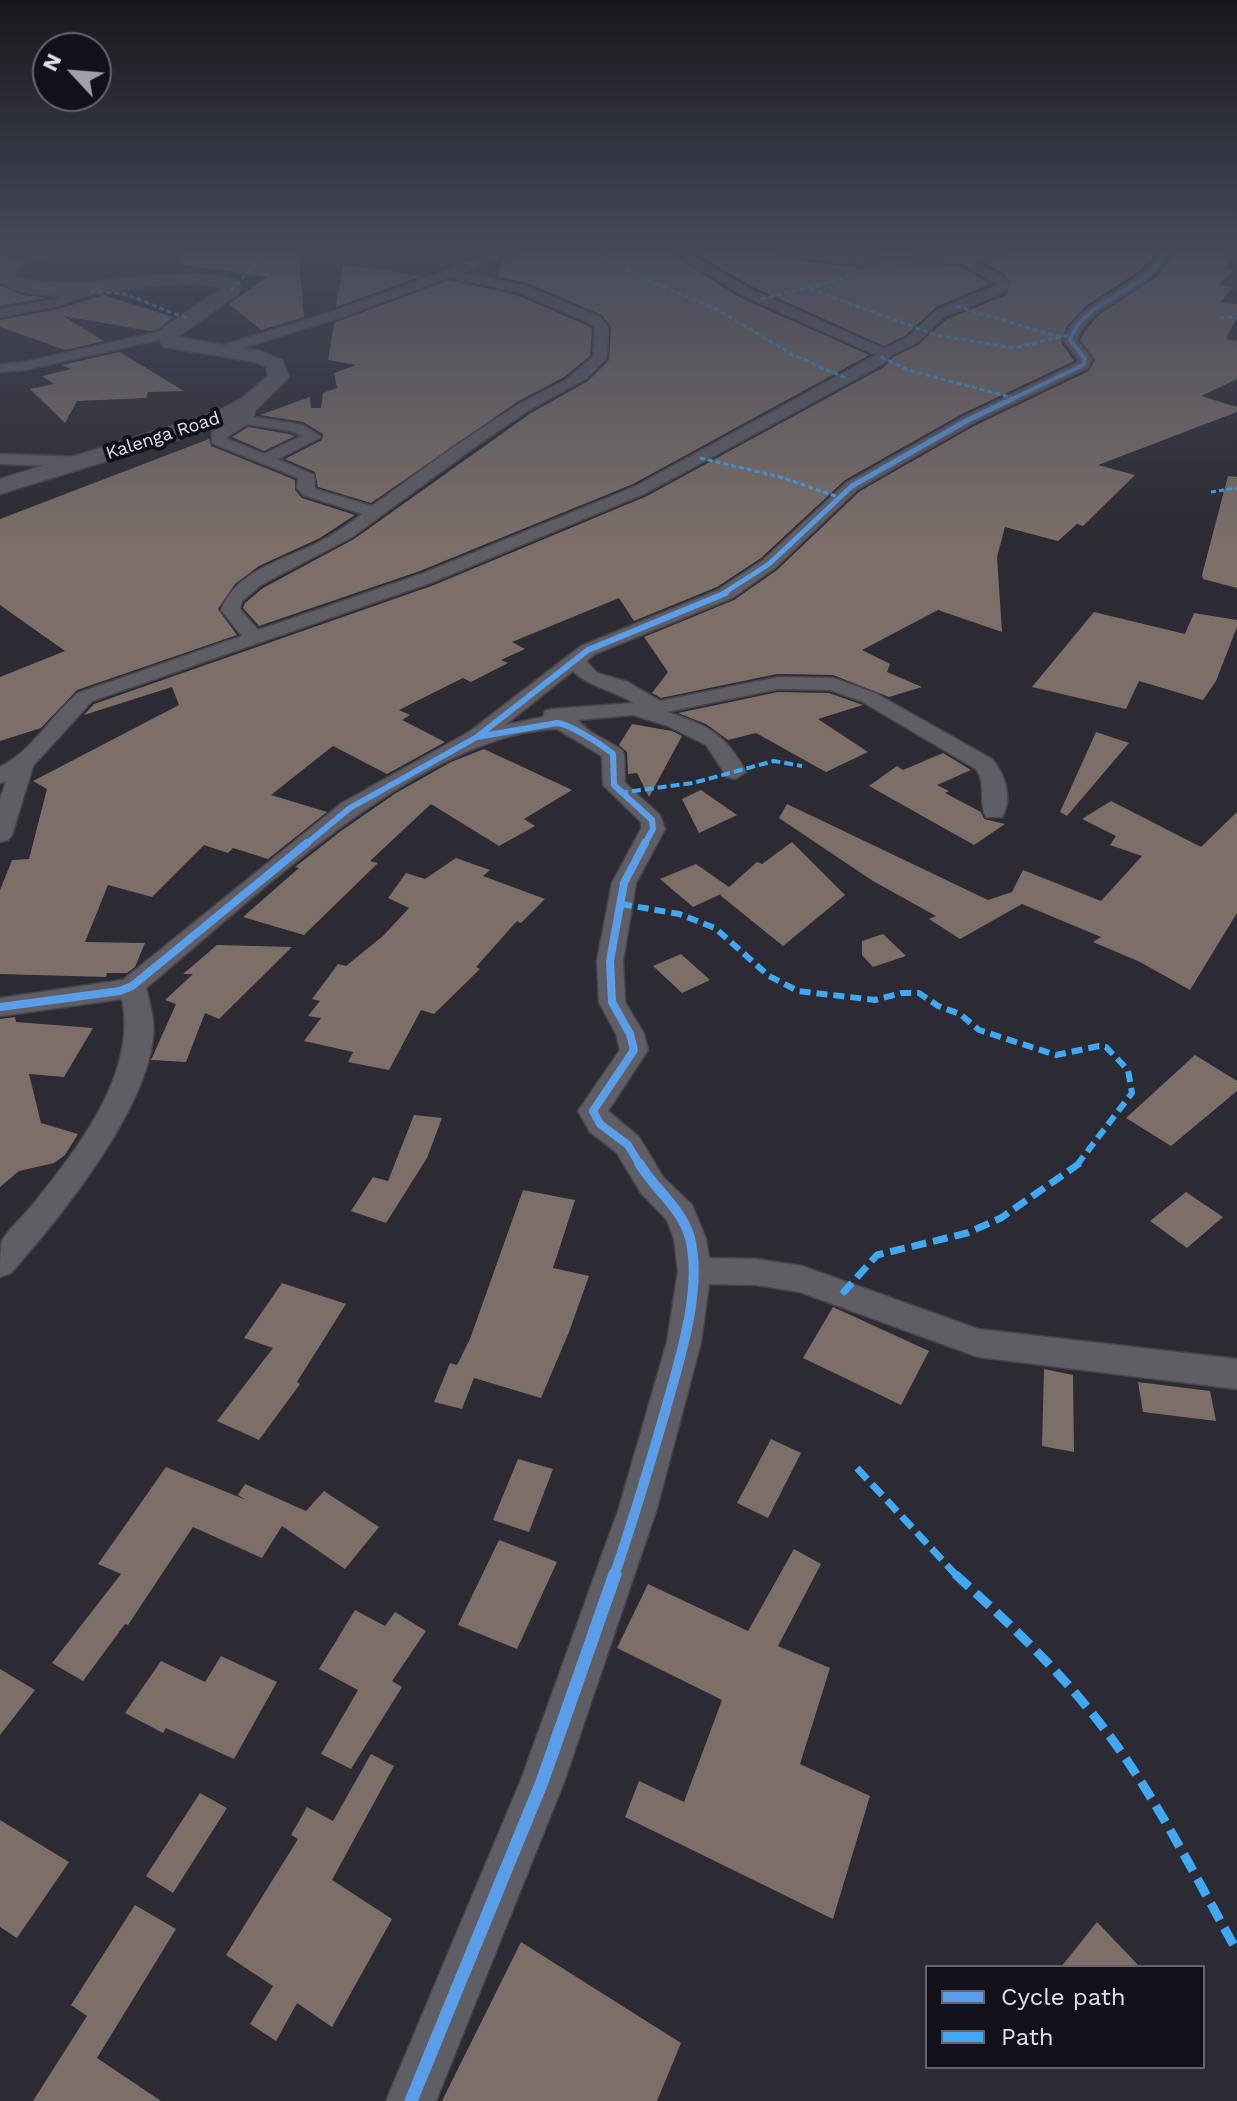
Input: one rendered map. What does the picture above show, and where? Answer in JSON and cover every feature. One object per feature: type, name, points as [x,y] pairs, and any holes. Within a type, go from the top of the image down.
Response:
[{"type":"main road","name":"Kalenga Road","points":[[0,487],[248,412],[279,377],[275,364],[260,357],[185,346]]},
{"type":"street","points":[[8,385],[6,368],[109,346]]},
{"type":"street","points":[[219,351],[235,346]]},
{"type":"street","points":[[255,638],[230,610],[230,603],[238,594],[265,575],[347,535],[432,469],[515,413],[585,373],[600,358],[601,346]]},
{"type":"street","points":[[868,346],[884,353]]},
{"type":"street","points":[[0,835],[22,766],[72,707],[85,697],[427,578],[640,490],[901,346]]},
{"type":"street","points":[[0,1007],[120,991],[132,986],[350,808],[477,737],[573,660],[600,644],[725,594],[769,564],[852,486],[968,420],[1083,365],[1085,359],[1075,346]]},
{"type":"street","points":[[263,460],[313,437],[292,426],[263,425],[248,412],[215,438],[263,460],[307,477],[305,488],[309,492],[376,513]]},
{"type":"street","points":[[0,459],[84,462]]},
{"type":"street","points":[[573,660],[590,677],[621,686],[651,709],[708,736],[719,745],[735,772]]},
{"type":"street","points":[[511,711],[553,716],[651,709],[796,681],[849,689],[984,764],[991,771],[993,780],[994,812]]},
{"type":"street","points":[[411,2101],[542,1782],[638,1508],[684,1342],[694,1271],[690,1239],[681,1214],[652,1185],[628,1145],[600,1124],[593,1111],[599,1097],[629,1061],[634,1050],[630,1034],[612,1002],[610,961],[624,883],[653,829],[652,820],[619,793],[614,785],[613,754],[602,745],[583,737],[569,724],[545,722],[477,737]]},
{"type":"street","points":[[0,776],[22,766]]},
{"type":"street","points":[[0,1264],[103,1128],[123,1088],[139,1040],[139,1020],[132,986]]},
{"type":"street","points":[[694,1271],[756,1272],[802,1279],[978,1343],[1237,1374]]},
{"type":"building","points":[[54,346],[82,346],[65,350]]},
{"type":"building","points":[[330,346],[591,346],[590,356],[564,377],[517,402],[371,503],[318,487],[315,472],[285,459],[322,440],[323,434],[303,422],[260,415],[310,397],[311,408],[321,408],[323,393],[337,388],[334,373],[356,365],[328,360]]},
{"type":"building","points":[[610,346],[849,346],[869,355],[633,484],[420,571],[259,626],[243,608],[263,588],[354,539],[531,413],[588,381],[609,360]]},
{"type":"building","points":[[916,346],[1064,346],[1074,361],[962,414],[845,480],[761,558],[717,587],[634,621],[619,598],[512,642],[525,649],[501,660],[508,663],[471,682],[463,678],[399,710],[410,715],[402,720],[445,742],[387,774],[333,746],[271,795],[327,812],[268,859],[233,848],[228,853],[204,845],[152,897],[108,885],[85,942],[145,943],[135,967],[127,973],[107,973],[106,977],[0,974],[0,890],[12,860],[29,859],[47,789],[33,781],[179,705],[172,687],[84,715],[94,704],[434,585],[647,496],[884,367],[893,357]]},
{"type":"building","points":[[1085,346],[1237,346],[1237,379],[1201,396],[1237,407],[1237,412],[1098,465],[1135,475],[1083,526],[1077,524],[1058,541],[1005,527],[997,557],[1002,632],[938,610],[862,650],[890,664],[887,672],[922,687],[889,697],[833,675],[777,674],[661,698],[652,693],[668,672],[644,637],[734,600],[777,570],[860,491],[974,426],[1089,371],[1095,360]]},
{"type":"building","points":[[120,352],[184,391],[148,392],[146,398],[77,401],[65,423],[30,389],[54,384],[42,376],[71,369],[61,365]]},
{"type":"building","points":[[248,427],[295,436],[264,451],[232,437]]},
{"type":"building","points":[[209,439],[211,446],[295,480],[295,490],[302,498],[355,515],[320,538],[259,566],[235,584],[218,609],[237,635],[77,690],[41,728],[0,741],[0,677],[65,651],[0,605],[0,519]]},
{"type":"building","points":[[1228,476],[1237,477],[1237,588],[1203,579],[1202,575]]},
{"type":"building","points":[[1094,612],[1185,634],[1194,613],[1237,620],[1237,627],[1216,681],[1203,700],[1139,681],[1126,709],[1032,687]]},
{"type":"building","points":[[778,692],[829,693],[863,705],[818,719],[868,752],[826,772],[756,733],[728,740],[706,724],[678,713]]},
{"type":"building","points":[[632,724],[672,731],[682,736],[649,797],[637,773],[628,774],[627,752],[619,745]]},
{"type":"building","points":[[1096,732],[1129,743],[1067,816],[1060,812]]},
{"type":"building","points":[[484,749],[572,790],[524,819],[535,826],[499,846],[431,804],[370,861],[378,863],[304,935],[243,917],[299,868],[295,867],[341,831],[396,793],[451,762]]},
{"type":"building","points":[[943,753],[971,770],[937,785],[949,791],[945,793],[981,812],[984,819],[1005,824],[974,845],[869,786],[897,766],[903,770]]},
{"type":"building","points":[[701,790],[737,815],[699,833],[682,799]]},
{"type":"building","points":[[1111,801],[1201,847],[1237,812],[1237,913],[1190,990],[1140,962],[1093,942],[1101,937],[1022,904],[960,939],[929,919],[936,916],[873,881],[779,818],[787,804],[988,900],[1012,892],[1023,870],[1101,901],[1142,856],[1110,845],[1116,836],[1082,819]]},
{"type":"building","points":[[792,842],[845,895],[783,946],[720,895],[723,893],[693,907],[660,879],[696,864],[729,887],[757,862],[762,864]]},
{"type":"building","points":[[456,858],[490,870],[483,876],[545,899],[521,923],[517,921],[476,967],[480,969],[434,1014],[421,1010],[389,1070],[348,1062],[353,1052],[304,1041],[321,1018],[308,1016],[320,1001],[312,999],[338,964],[346,966],[383,936],[409,908],[388,898],[406,873],[425,879]]},
{"type":"building","points":[[883,934],[906,956],[873,967],[862,955],[862,941]]},
{"type":"building","points":[[217,945],[292,947],[219,1019],[205,1013],[186,1062],[151,1060],[176,1004],[165,1000],[193,974],[183,974]]},
{"type":"building","points":[[681,954],[710,980],[682,993],[653,966]]},
{"type":"building","points":[[15,1017],[16,1022],[93,1028],[64,1077],[29,1074],[41,1123],[78,1134],[65,1155],[54,1163],[19,1171],[0,1187],[0,1019]]},
{"type":"building","points":[[1195,1055],[1237,1081],[1237,1091],[1171,1146],[1126,1118]]},
{"type":"building","points":[[414,1115],[442,1118],[427,1158],[386,1223],[351,1211],[373,1177],[388,1181]]},
{"type":"building","points":[[523,1190],[575,1200],[553,1268],[589,1276],[569,1332],[541,1398],[474,1378],[462,1409],[434,1402],[450,1363],[457,1365],[470,1339]]},
{"type":"building","points":[[1186,1192],[1223,1217],[1187,1248],[1150,1221]]},
{"type":"building","points":[[282,1283],[346,1304],[297,1382],[300,1384],[259,1440],[217,1421],[273,1348],[244,1338]]},
{"type":"building","points":[[833,1307],[929,1351],[901,1405],[803,1358]]},
{"type":"building","points":[[1044,1369],[1073,1375],[1074,1452],[1042,1446]]},
{"type":"building","points":[[1138,1382],[1210,1391],[1216,1421],[1143,1412]]},
{"type":"building","points":[[771,1439],[801,1453],[768,1518],[737,1503]]},
{"type":"building","points":[[518,1459],[553,1469],[529,1532],[493,1520]]},
{"type":"building","points":[[166,1467],[246,1500],[238,1495],[245,1484],[306,1511],[324,1491],[379,1527],[345,1569],[282,1526],[262,1558],[193,1527],[128,1625],[125,1624],[83,1681],[52,1663],[121,1574],[98,1564]]},
{"type":"building","points":[[499,1540],[557,1562],[517,1649],[458,1625]]},
{"type":"building","points":[[794,1549],[821,1564],[778,1646],[830,1668],[800,1764],[870,1796],[833,1919],[625,1817],[639,1781],[684,1802],[722,1700],[617,1648],[648,1584],[748,1631]]},
{"type":"building","points":[[355,1610],[385,1626],[395,1612],[426,1631],[392,1681],[402,1687],[351,1769],[321,1754],[358,1690],[319,1669]]},
{"type":"building","points":[[221,1656],[277,1682],[234,1759],[166,1728],[163,1733],[125,1713],[161,1661],[205,1682]]},
{"type":"building","points":[[0,1669],[35,1690],[0,1735]]},
{"type":"building","points":[[371,1754],[394,1766],[332,1880],[392,1919],[332,2027],[297,2003],[276,2041],[250,2024],[273,1986],[226,1955],[298,1839],[291,1835],[307,1807],[333,1821]]},
{"type":"building","points":[[200,1793],[227,1808],[173,1893],[146,1876]]},
{"type":"building","points":[[0,1820],[69,1862],[17,1938],[0,1927]]},
{"type":"building","points":[[135,1905],[176,1929],[97,2058],[161,2101],[33,2101],[87,2016],[71,2005]]},
{"type":"building","points":[[1097,1922],[1138,1965],[1063,1965]]},
{"type":"building","points":[[521,1942],[681,2043],[657,2101],[442,2101]]},
{"type":"marked path","points":[[778,346],[846,378]]},
{"type":"marked path","points":[[1002,346],[1022,346]]},
{"type":"marked path","points":[[881,357],[908,370],[1010,397]]},
{"type":"marked path","points":[[700,458],[784,478],[838,497]]},
{"type":"marked path","points":[[1211,492],[1237,488]]},
{"type":"marked path","points":[[619,793],[693,783],[774,761],[802,766]]},
{"type":"marked path","points":[[621,904],[679,914],[715,928],[769,976],[798,991],[875,1000],[902,993],[919,993],[938,1006],[960,1014],[979,1030],[1056,1055],[1106,1047],[1115,1052],[1128,1070],[1132,1093],[1079,1164],[1001,1218],[967,1233],[877,1255],[842,1294]]},
{"type":"marked path","points":[[857,1468],[934,1554],[1037,1650],[1093,1714],[1157,1809],[1237,1951]]},
{"type":"cycle path","points":[[0,1007],[120,991],[132,986],[350,808],[477,737],[588,650],[725,594],[769,564],[852,486],[968,420],[1083,365],[1085,359],[1075,346]]},
{"type":"cycle path","points":[[411,2101],[542,1782],[638,1508],[684,1342],[694,1271],[690,1239],[681,1214],[652,1185],[628,1145],[600,1124],[593,1111],[634,1050],[630,1034],[612,1002],[610,961],[624,883],[653,829],[652,820],[614,785],[613,754],[602,745],[583,737],[569,724],[545,723],[477,737]]}]
